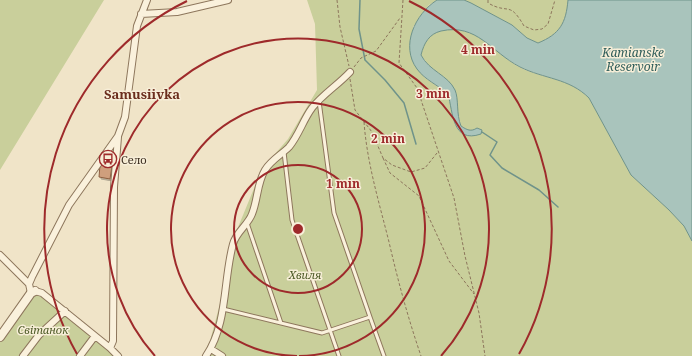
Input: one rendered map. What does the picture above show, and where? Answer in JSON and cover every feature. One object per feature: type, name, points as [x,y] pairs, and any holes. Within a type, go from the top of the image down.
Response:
[{"type":"street","points":[[0,338],[32,289],[69,205],[118,136],[125,118],[137,26],[140,14],[147,0]]},
{"type":"street","points":[[140,14],[177,12],[228,0]]},
{"type":"street","points":[[206,356],[211,349],[223,309],[234,242],[238,233],[253,213],[258,188],[265,171],[272,161],[294,140],[305,117],[319,100],[339,84],[350,72]]},
{"type":"street","points":[[110,348],[113,341],[114,187],[118,136]]},
{"type":"street","points":[[0,255],[32,289],[42,293],[118,356]]},
{"type":"street","points":[[23,356],[39,335],[65,311]]},
{"type":"street","points":[[80,356],[95,336]]},
{"type":"street","points":[[211,349],[222,356]]},
{"type":"lane","points":[[319,100],[334,213],[384,356]]},
{"type":"lane","points":[[284,151],[292,220],[339,356]]},
{"type":"lane","points":[[247,223],[281,323]]},
{"type":"lane","points":[[223,309],[322,333],[370,317]]},
{"type":"path","points":[[337,0],[340,26],[348,55],[355,110],[372,132],[390,173],[420,196],[449,261],[475,296]]},
{"type":"path","points":[[403,0],[399,63],[416,88],[437,153],[454,198],[465,256],[479,313],[485,356]]},
{"type":"path","points":[[488,0],[488,3],[494,6],[511,7],[517,12],[524,26],[534,30],[542,29],[548,24],[555,0]]},
{"type":"path","points":[[350,72],[361,58],[376,51],[401,18]]},
{"type":"path","points":[[364,122],[366,151],[395,272],[421,356]]},
{"type":"path","points":[[383,158],[392,165],[411,172],[425,168],[437,153]]},
{"type":"green space","points":[[0,0],[104,0],[0,170]]},
{"type":"green space","name":"Хвиля","points":[[307,0],[437,0],[429,5],[413,27],[424,77],[448,94],[456,125],[460,130],[470,136],[472,131],[466,130],[461,126],[456,107],[457,101],[444,77],[431,69],[421,55],[428,38],[439,31],[456,29],[467,31],[486,42],[523,69],[566,83],[582,92],[589,98],[631,175],[684,226],[692,241],[692,356],[202,356],[210,341],[221,300],[227,254],[262,169],[288,139],[317,90],[315,24]]},
{"type":"green space","points":[[464,0],[568,0],[566,15],[557,32],[546,40],[538,43],[527,38],[512,25]]},
{"type":"green space","name":"Світанок","points":[[36,293],[65,311],[122,356],[0,356],[0,331],[6,334]]},
{"type":"water","name":"Kamianske Reservoir","points":[[437,0],[464,0],[512,25],[527,38],[538,43],[546,40],[557,32],[566,15],[568,0],[692,0],[692,241],[684,226],[631,175],[589,98],[581,91],[573,86],[520,67],[474,35],[464,31],[441,31],[430,37],[421,55],[429,65],[448,80],[455,90],[461,126],[469,130],[477,128],[482,130],[481,134],[471,136],[464,134],[459,130],[453,117],[448,94],[420,73],[412,60],[410,50],[412,31],[422,13]]},
{"type":"building","points":[[100,165],[112,166],[110,179],[99,177]]},
{"type":"waterway","points":[[360,0],[359,29],[365,60],[385,80],[404,103],[416,144]]},
{"type":"waterway","points":[[482,132],[497,142],[490,155],[502,168],[539,190],[558,207]]},
{"type":"place","name":"Село","points":[[108,159]]},
{"type":"district","name":"Samusiivka","points":[[142,94]]}]
